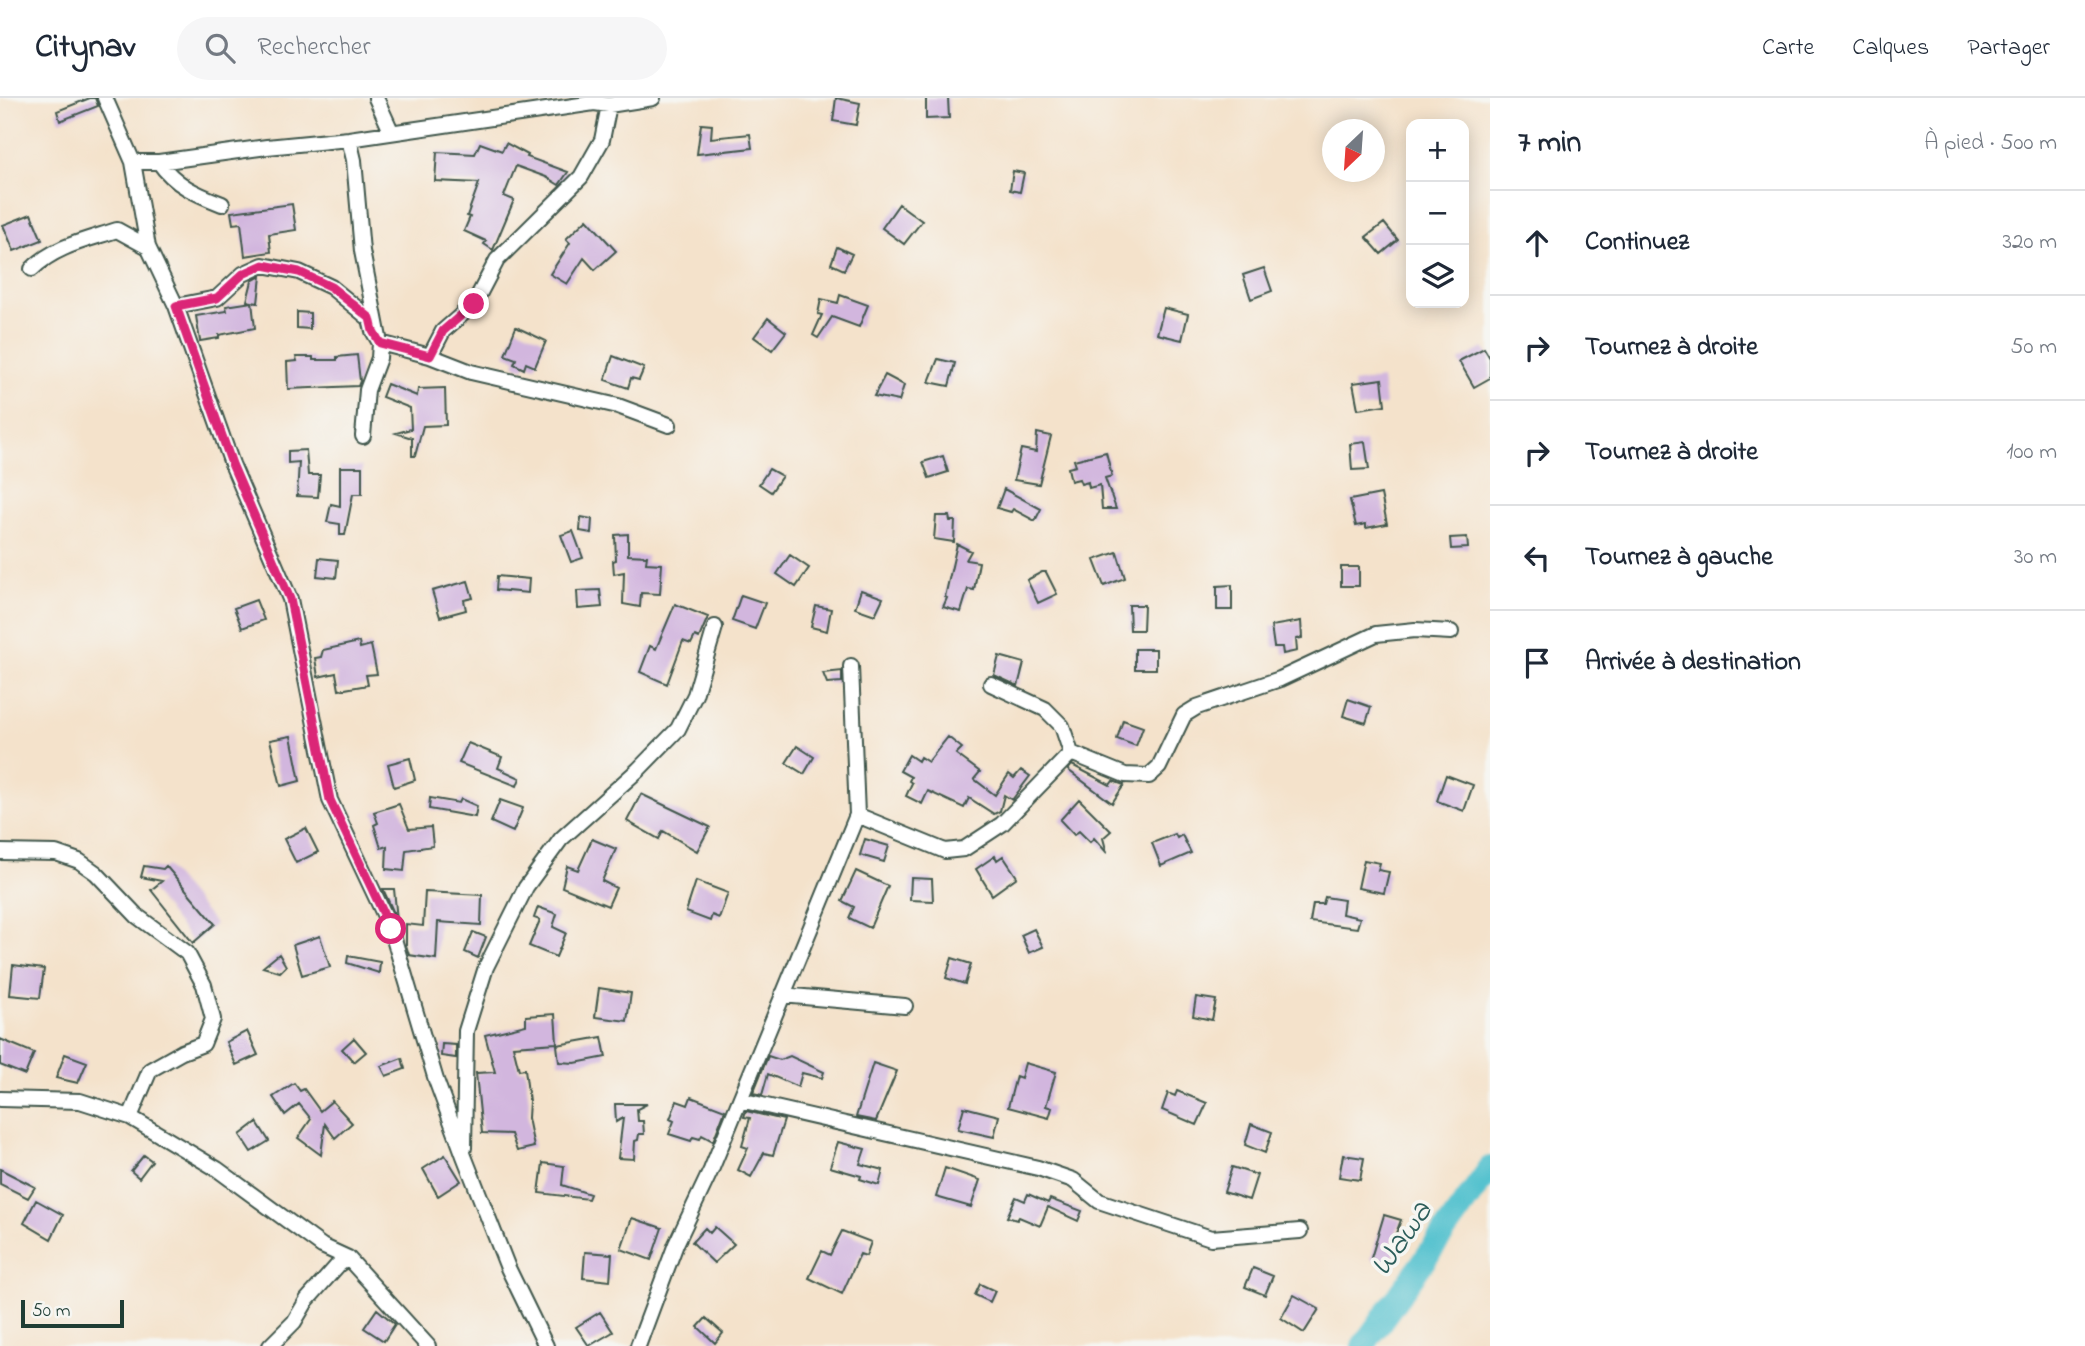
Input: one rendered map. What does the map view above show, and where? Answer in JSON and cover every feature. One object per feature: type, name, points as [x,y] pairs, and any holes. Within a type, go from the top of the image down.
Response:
[{"type":"street","points":[[105,98],[133,162],[148,247],[176,306],[232,464],[290,599],[330,800],[391,929],[436,1080],[464,1156],[508,1268],[546,1346]]},
{"type":"street","points":[[376,98],[391,131]]},
{"type":"street","points":[[133,162],[159,162],[349,139],[594,103],[609,105],[653,98]]},
{"type":"street","points":[[430,356],[443,331],[474,304],[497,260],[581,177],[602,140],[609,105]]},
{"type":"street","points":[[349,139],[354,160],[362,251],[380,343],[379,358],[367,390],[363,436]]},
{"type":"street","points":[[159,162],[168,176],[192,193],[222,204]]},
{"type":"street","points":[[32,269],[56,250],[117,230],[148,247]]},
{"type":"street","points":[[176,306],[217,298],[243,274],[263,265],[299,272],[331,287],[370,318],[380,343],[430,356],[471,372],[618,406],[669,425]]},
{"type":"street","points":[[464,1156],[466,1031],[486,967],[526,887],[561,839],[638,770],[678,729],[695,695],[715,627]]},
{"type":"street","points":[[991,684],[1045,709],[1062,726],[1071,753],[1125,775],[1149,776],[1159,767],[1184,715],[1197,707],[1280,679],[1376,634],[1415,629],[1451,632]]},
{"type":"street","points":[[638,1346],[676,1244],[740,1100],[857,815],[851,666]]},
{"type":"street","points":[[857,815],[945,851],[964,849],[1002,824],[1071,753]]},
{"type":"street","points":[[0,852],[56,853],[79,861],[96,873],[137,916],[187,953],[204,985],[213,1019],[203,1044],[150,1070],[130,1117]]},
{"type":"street","points":[[782,995],[905,1006]]},
{"type":"street","points":[[0,1099],[80,1101],[130,1117],[217,1169],[322,1246],[348,1258],[428,1346]]},
{"type":"street","points":[[740,1100],[1038,1168],[1073,1180],[1099,1201],[1211,1238],[1300,1231]]},
{"type":"street","points":[[270,1346],[293,1322],[307,1300],[338,1265],[348,1258]]},
{"type":"building","points":[[95,98],[98,106],[60,121],[57,111]]},
{"type":"building","points":[[836,98],[860,103],[856,125],[833,121]]},
{"type":"building","points":[[926,98],[948,98],[949,118],[926,119]]},
{"type":"building","points":[[701,124],[712,125],[711,138],[750,134],[752,148],[697,154]]},
{"type":"building","points":[[480,143],[502,151],[506,143],[528,155],[527,157],[568,172],[559,185],[516,166],[504,196],[514,200],[493,250],[484,244],[486,241],[464,231],[479,183],[435,181],[437,152],[475,154]]},
{"type":"building","points":[[1013,171],[1024,173],[1020,192],[1010,190]]},
{"type":"building","points":[[292,204],[296,230],[269,234],[271,252],[245,256],[241,223],[233,224],[231,212]]},
{"type":"building","points":[[899,204],[922,221],[904,244],[882,228]]},
{"type":"building","points":[[31,214],[42,240],[14,251],[3,225]]},
{"type":"building","points":[[587,219],[616,251],[595,270],[584,258],[567,284],[550,274],[570,243],[566,239]]},
{"type":"building","points":[[1384,223],[1398,240],[1381,254],[1366,237]]},
{"type":"building","points":[[837,247],[852,254],[844,270],[831,264]]},
{"type":"building","points":[[1264,268],[1272,291],[1251,299],[1243,275]]},
{"type":"building","points":[[261,276],[258,303],[247,301],[252,281]]},
{"type":"building","points":[[840,295],[868,305],[859,327],[832,317],[818,338],[813,335],[822,315],[818,314],[821,299],[838,303]]},
{"type":"building","points":[[252,302],[255,328],[200,341],[196,316],[227,311],[226,306]]},
{"type":"building","points":[[1164,308],[1188,314],[1182,340],[1157,334]]},
{"type":"building","points":[[297,312],[310,313],[310,329],[297,328]]},
{"type":"building","points":[[768,318],[786,332],[772,350],[754,337]]},
{"type":"building","points":[[516,327],[546,341],[535,367],[526,363],[524,369],[514,364],[516,359],[505,355]]},
{"type":"building","points":[[1484,348],[1490,358],[1490,378],[1474,387],[1459,361]]},
{"type":"building","points":[[357,355],[360,381],[358,386],[288,389],[287,362],[297,361],[296,357],[337,360],[337,357]]},
{"type":"building","points":[[613,356],[644,368],[639,380],[631,378],[628,388],[605,380]]},
{"type":"building","points":[[938,359],[955,363],[949,386],[929,382]]},
{"type":"building","points":[[885,375],[904,385],[899,401],[874,396]]},
{"type":"building","points":[[1382,379],[1385,405],[1358,409],[1353,383]]},
{"type":"building","points":[[387,384],[417,396],[418,389],[445,388],[446,425],[423,426],[415,456],[412,456],[412,438],[396,433],[411,429],[410,408],[382,397]]},
{"type":"building","points":[[1037,433],[1051,436],[1039,484],[1014,480],[1021,449],[1036,452]]},
{"type":"building","points":[[1365,442],[1369,469],[1352,470],[1350,444]]},
{"type":"building","points":[[306,450],[308,475],[320,475],[318,497],[297,496],[299,462],[288,463],[288,451]]},
{"type":"building","points":[[1106,452],[1112,476],[1105,478],[1116,509],[1102,509],[1100,485],[1089,488],[1088,482],[1081,484],[1079,479],[1071,481],[1068,468],[1076,466],[1074,460]]},
{"type":"building","points":[[943,456],[948,472],[929,478],[923,462]]},
{"type":"building","points":[[340,467],[362,467],[362,494],[353,494],[345,535],[340,535],[340,524],[327,522],[331,504],[340,506]]},
{"type":"building","points":[[769,469],[782,476],[771,492],[759,484]]},
{"type":"building","points":[[1004,489],[1041,509],[1035,521],[1013,509],[1011,512],[997,508]]},
{"type":"building","points":[[1381,494],[1387,524],[1366,528],[1366,524],[1356,526],[1350,500]]},
{"type":"building","points":[[936,516],[949,516],[950,521],[955,521],[954,542],[934,539]]},
{"type":"building","points":[[581,517],[592,519],[591,533],[580,531]]},
{"type":"building","points":[[573,531],[583,558],[571,562],[561,535]]},
{"type":"building","points":[[628,534],[628,555],[647,556],[646,563],[662,564],[660,594],[641,593],[640,607],[623,604],[624,572],[614,574],[615,535]]},
{"type":"building","points":[[1467,537],[1468,548],[1451,549],[1450,538]]},
{"type":"building","points":[[957,544],[971,551],[966,560],[979,562],[974,590],[968,589],[961,612],[943,607]]},
{"type":"building","points":[[1117,552],[1125,578],[1104,586],[1094,560]]},
{"type":"building","points":[[790,555],[809,568],[796,587],[777,574]]},
{"type":"building","points":[[319,558],[338,560],[336,578],[317,576]]},
{"type":"building","points":[[1341,567],[1359,567],[1359,586],[1341,586]]},
{"type":"building","points":[[1046,572],[1057,594],[1038,603],[1027,580]]},
{"type":"building","points":[[497,576],[529,579],[528,593],[496,590]]},
{"type":"building","points":[[468,581],[473,598],[464,600],[466,610],[440,617],[432,591]]},
{"type":"building","points":[[1232,585],[1232,610],[1217,610],[1217,586]]},
{"type":"building","points":[[600,590],[602,607],[578,609],[577,591]]},
{"type":"building","points":[[861,590],[883,598],[875,615],[855,608]]},
{"type":"building","points":[[741,595],[765,603],[755,629],[732,621]]},
{"type":"building","points":[[256,600],[264,620],[242,628],[234,608]]},
{"type":"building","points":[[675,604],[708,617],[699,638],[695,636],[691,644],[683,641],[667,684],[640,672],[650,646],[656,649]]},
{"type":"building","points":[[1129,605],[1144,605],[1143,630],[1130,630]]},
{"type":"building","points":[[816,606],[831,609],[827,631],[811,627]]},
{"type":"building","points":[[1301,621],[1302,638],[1296,639],[1297,651],[1283,654],[1282,647],[1274,647],[1271,626]]},
{"type":"building","points":[[359,642],[360,648],[371,645],[377,674],[366,675],[368,685],[339,690],[336,673],[318,677],[315,658],[321,657],[323,650]]},
{"type":"building","points":[[1135,649],[1156,649],[1156,669],[1135,669]]},
{"type":"building","points":[[999,656],[1024,663],[1018,686],[994,675]]},
{"type":"building","points":[[842,671],[842,682],[827,683],[823,673]]},
{"type":"building","points":[[1348,699],[1371,707],[1366,723],[1343,716]]},
{"type":"building","points":[[1123,720],[1143,727],[1136,746],[1117,739]]},
{"type":"building","points":[[291,736],[300,781],[281,786],[270,740]]},
{"type":"building","points":[[948,737],[962,748],[956,754],[980,772],[974,779],[995,795],[1009,774],[1014,778],[1021,770],[1030,776],[1012,800],[1004,795],[1000,811],[994,814],[969,798],[964,808],[928,791],[922,804],[906,796],[912,783],[909,781],[911,777],[900,771],[909,755],[918,761],[920,757],[928,762]]},
{"type":"building","points":[[468,743],[502,757],[498,768],[520,778],[517,786],[459,763]]},
{"type":"building","points":[[797,746],[814,757],[804,774],[786,763]]},
{"type":"building","points":[[410,758],[415,780],[394,787],[388,764]]},
{"type":"building","points":[[1072,765],[1110,785],[1113,781],[1124,785],[1112,803],[1068,770]]},
{"type":"building","points":[[1446,775],[1473,785],[1464,811],[1437,801]]},
{"type":"building","points":[[641,794],[710,827],[697,851],[663,831],[659,839],[627,821]]},
{"type":"building","points":[[430,798],[459,803],[461,799],[477,806],[475,817],[429,809]]},
{"type":"building","points":[[1079,799],[1111,831],[1103,838],[1107,853],[1094,838],[1090,842],[1079,831],[1074,835],[1060,820]]},
{"type":"building","points":[[500,800],[523,808],[513,832],[491,822]]},
{"type":"building","points":[[399,804],[409,829],[431,827],[433,846],[406,850],[404,871],[386,869],[387,846],[381,848],[374,825],[378,823],[374,812]]},
{"type":"building","points":[[306,828],[318,852],[296,863],[284,839]]},
{"type":"building","points":[[1175,834],[1177,838],[1182,835],[1191,853],[1161,866],[1152,843]]},
{"type":"building","points":[[592,839],[616,849],[602,881],[616,888],[608,906],[562,887],[567,866],[578,870]]},
{"type":"building","points":[[865,839],[889,846],[884,862],[860,855]]},
{"type":"building","points":[[995,856],[997,860],[1003,856],[1017,877],[992,895],[976,869]]},
{"type":"building","points":[[1364,860],[1380,863],[1378,870],[1389,872],[1384,893],[1358,888]]},
{"type":"building","points":[[144,866],[163,869],[166,866],[215,924],[193,943],[151,890],[162,881],[141,877]]},
{"type":"building","points":[[856,871],[888,886],[870,928],[849,918],[854,907],[842,901]]},
{"type":"building","points":[[911,878],[932,879],[933,901],[910,900]]},
{"type":"building","points":[[696,881],[728,893],[719,918],[712,915],[710,921],[686,912]]},
{"type":"building","points":[[383,889],[394,889],[397,920]]},
{"type":"building","points":[[425,892],[482,895],[481,925],[438,922],[436,959],[409,955],[406,945],[406,924],[423,926]]},
{"type":"building","points":[[1325,897],[1344,900],[1342,914],[1360,918],[1357,928],[1310,922],[1313,904],[1323,904]]},
{"type":"building","points":[[538,907],[557,914],[553,927],[566,933],[556,957],[529,946],[540,920],[534,918]]},
{"type":"building","points":[[1034,929],[1043,947],[1029,953],[1021,935]]},
{"type":"building","points":[[473,932],[486,937],[478,958],[465,952]]},
{"type":"building","points":[[320,936],[330,967],[302,975],[293,945]]},
{"type":"building","points":[[279,954],[286,966],[280,972],[263,967]]},
{"type":"building","points":[[348,956],[380,962],[379,973],[347,963]]},
{"type":"building","points":[[952,958],[971,964],[965,984],[946,978]]},
{"type":"building","points":[[13,965],[44,969],[40,998],[10,995]]},
{"type":"building","points":[[599,988],[631,993],[627,1021],[595,1017]]},
{"type":"building","points":[[1196,997],[1216,1000],[1212,1020],[1193,1016]]},
{"type":"building","points":[[555,1014],[557,1043],[513,1046],[519,1070],[525,1069],[528,1118],[534,1147],[517,1151],[511,1134],[482,1133],[476,1073],[495,1072],[485,1035],[526,1025],[526,1016]]},
{"type":"building","points":[[247,1031],[258,1055],[236,1065],[226,1042]]},
{"type":"building","points":[[602,1037],[606,1057],[575,1063],[559,1062],[557,1045]]},
{"type":"building","points":[[354,1038],[366,1052],[354,1062],[342,1049]]},
{"type":"building","points":[[0,1039],[34,1053],[25,1075],[0,1065]]},
{"type":"building","points":[[442,1044],[456,1045],[456,1058],[441,1056]]},
{"type":"building","points":[[65,1054],[87,1062],[78,1083],[56,1078]]},
{"type":"building","points":[[768,1056],[780,1060],[790,1056],[824,1072],[822,1078],[802,1073],[798,1087],[768,1074],[762,1095],[753,1093]]},
{"type":"building","points":[[402,1058],[405,1069],[386,1076],[381,1066]]},
{"type":"building","points":[[873,1063],[897,1071],[876,1121],[856,1117]]},
{"type":"building","points":[[1025,1063],[1056,1072],[1046,1106],[1052,1108],[1049,1118],[1008,1107],[1016,1076],[1021,1078]]},
{"type":"building","points":[[294,1083],[300,1091],[304,1089],[320,1111],[332,1101],[352,1123],[335,1138],[325,1124],[321,1155],[298,1138],[311,1119],[299,1104],[285,1115],[273,1097]]},
{"type":"building","points":[[1177,1091],[1207,1103],[1197,1125],[1162,1110],[1168,1093],[1175,1096]]},
{"type":"building","points":[[691,1097],[725,1110],[713,1141],[702,1135],[700,1139],[693,1137],[691,1141],[669,1134],[674,1121],[670,1119],[677,1101],[688,1105]]},
{"type":"building","points":[[615,1104],[647,1104],[637,1109],[638,1121],[643,1121],[644,1134],[639,1134],[638,1140],[635,1141],[634,1159],[618,1158],[623,1118],[616,1122]]},
{"type":"building","points":[[964,1107],[999,1116],[994,1137],[958,1129]]},
{"type":"building","points":[[746,1111],[784,1120],[773,1155],[764,1153],[751,1177],[738,1170],[748,1148],[742,1146],[750,1118],[744,1117]]},
{"type":"building","points":[[257,1122],[269,1141],[251,1152],[240,1135]]},
{"type":"building","points":[[1251,1124],[1272,1132],[1265,1153],[1245,1145]]},
{"type":"building","points":[[838,1142],[865,1149],[860,1164],[883,1170],[879,1185],[860,1179],[861,1176],[830,1167]]},
{"type":"building","points":[[144,1155],[152,1161],[139,1178],[131,1171]]},
{"type":"building","points":[[445,1155],[461,1181],[438,1196],[423,1169]]},
{"type":"building","points":[[1343,1155],[1364,1158],[1360,1180],[1339,1177]]},
{"type":"building","points":[[543,1163],[564,1166],[562,1185],[590,1194],[588,1199],[539,1193]]},
{"type":"building","points":[[1232,1167],[1257,1175],[1249,1200],[1224,1192]]},
{"type":"building","points":[[945,1168],[980,1180],[971,1207],[936,1197]]},
{"type":"building","points":[[0,1169],[35,1187],[28,1198],[0,1184]]},
{"type":"building","points":[[1028,1194],[1048,1203],[1050,1199],[1082,1211],[1078,1221],[1048,1207],[1040,1226],[1019,1217],[1017,1220],[1007,1217],[1016,1197],[1025,1201]]},
{"type":"building","points":[[36,1200],[63,1215],[51,1239],[24,1223]]},
{"type":"building","points":[[1384,1215],[1401,1220],[1390,1249],[1396,1252],[1385,1269],[1371,1258]]},
{"type":"building","points":[[632,1218],[662,1228],[651,1260],[621,1249]]},
{"type":"building","points":[[715,1227],[734,1244],[714,1263],[692,1242],[705,1228],[710,1233]]},
{"type":"building","points":[[842,1231],[871,1242],[866,1256],[860,1254],[842,1294],[809,1278],[822,1251],[830,1255]]},
{"type":"building","points":[[585,1252],[612,1254],[610,1281],[583,1278]]},
{"type":"building","points":[[1253,1268],[1273,1276],[1265,1295],[1245,1287]]},
{"type":"building","points":[[980,1284],[995,1291],[990,1302],[975,1295]]},
{"type":"building","points":[[1294,1295],[1319,1309],[1304,1333],[1281,1318]]},
{"type":"building","points":[[377,1309],[395,1324],[384,1341],[364,1328]]},
{"type":"building","points":[[600,1312],[613,1332],[589,1346],[576,1327]]},
{"type":"building","points":[[706,1318],[723,1333],[715,1343],[698,1327]]},
{"type":"waterway","name":"Wawa","points":[[1363,1346],[1490,1168]]},
{"type":"route","points":[[391,929],[330,800],[290,599],[232,464],[176,306],[217,298],[243,274],[263,265],[299,272],[331,287],[370,318],[380,343],[430,356],[443,331],[474,304]]}]
